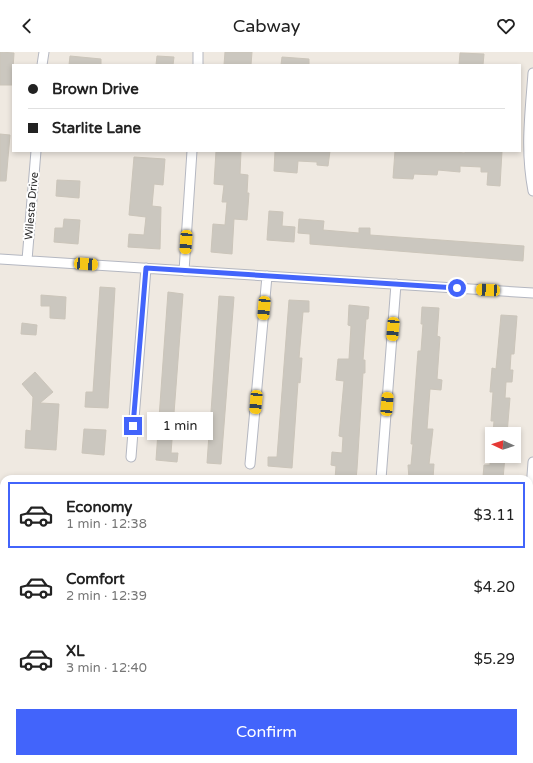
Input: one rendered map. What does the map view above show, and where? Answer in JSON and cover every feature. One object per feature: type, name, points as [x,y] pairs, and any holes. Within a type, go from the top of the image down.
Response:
[{"type":"street","points":[[42,64],[44,52]]},
{"type":"street","points":[[198,52],[198,64]]},
{"type":"street","points":[[533,73],[527,126],[528,158],[533,191]]},
{"type":"street","name":"Wilesta Drive","points":[[27,260],[36,152]]},
{"type":"street","points":[[184,271],[192,152]]},
{"type":"street","points":[[0,259],[533,292]]},
{"type":"street","points":[[131,457],[146,268]]},
{"type":"street","points":[[250,464],[267,276]]},
{"type":"street","points":[[381,475],[396,284]]},
{"type":"street","points":[[532,475],[533,462]]},
{"type":"building","points":[[0,52],[14,53],[13,64],[12,64],[12,85],[0,85]]},
{"type":"building","points":[[225,52],[252,52],[251,64],[224,64]]},
{"type":"building","points":[[460,53],[484,54],[483,64],[459,64]]},
{"type":"building","points":[[70,56],[101,59],[101,64],[69,64]]},
{"type":"building","points":[[157,56],[174,57],[173,64],[156,64]]},
{"type":"building","points":[[282,57],[309,59],[309,64],[281,64]]},
{"type":"building","points":[[0,134],[10,135],[6,181],[0,181]]},
{"type":"building","points":[[216,152],[241,152],[240,174],[248,175],[247,193],[249,193],[247,220],[234,219],[232,254],[211,252],[213,224],[225,225],[227,202],[222,202],[224,185],[214,184]]},
{"type":"building","points":[[275,152],[330,152],[328,166],[317,165],[317,162],[298,161],[297,173],[274,171]]},
{"type":"building","points":[[395,152],[502,152],[500,186],[487,185],[488,172],[481,172],[481,167],[460,166],[460,172],[438,170],[437,175],[414,174],[413,179],[393,178]]},
{"type":"building","points":[[134,157],[165,159],[163,185],[154,184],[152,206],[161,207],[160,249],[128,247],[129,234],[144,235],[146,217],[129,215]]},
{"type":"building","points":[[57,180],[80,181],[79,198],[56,196]]},
{"type":"building","points":[[269,211],[283,212],[282,226],[295,227],[294,242],[267,240]]},
{"type":"building","points":[[64,219],[80,220],[78,244],[54,242],[55,228],[63,228]]},
{"type":"building","points":[[299,219],[324,221],[323,230],[359,233],[359,228],[370,228],[370,235],[524,246],[523,261],[310,244],[310,234],[298,233]]},
{"type":"building","points":[[100,287],[115,288],[108,408],[85,407],[86,392],[93,392]]},
{"type":"building","points":[[168,292],[183,294],[171,453],[178,453],[177,462],[156,460]]},
{"type":"building","points":[[41,295],[66,297],[65,319],[50,318],[50,306],[41,306]]},
{"type":"building","points":[[219,296],[234,297],[221,464],[207,463],[209,434],[203,434],[204,421],[209,422],[211,412]]},
{"type":"building","points":[[289,300],[309,301],[309,312],[303,312],[299,358],[302,358],[300,383],[298,382],[292,468],[268,466],[268,457],[277,457]]},
{"type":"building","points":[[349,305],[369,307],[368,319],[366,319],[363,360],[365,360],[365,373],[363,373],[356,475],[335,475],[336,466],[331,465],[332,452],[342,453],[343,437],[339,436],[344,381],[336,380],[338,359],[349,359],[351,326],[348,325]]},
{"type":"building","points":[[422,307],[439,308],[437,336],[440,337],[437,379],[442,380],[441,390],[430,389],[427,429],[433,429],[429,464],[434,464],[433,475],[409,475],[408,465],[411,465],[413,444],[411,444],[418,351],[421,351],[423,324],[421,324]]},
{"type":"building","points":[[501,315],[517,316],[514,354],[511,354],[510,370],[513,370],[512,382],[506,382],[505,398],[510,398],[508,427],[494,427],[494,421],[491,421],[493,392],[490,392],[492,368],[496,369]]},
{"type":"building","points":[[22,323],[37,325],[36,335],[21,334]]},
{"type":"building","points":[[35,372],[53,392],[40,403],[59,404],[56,450],[25,448],[26,430],[31,431],[33,397],[22,384]]},
{"type":"building","points":[[84,429],[106,430],[104,455],[82,453]]},
{"type":"building","points":[[490,463],[504,463],[503,475],[483,475],[484,465],[490,465]]},
{"type":"route","points":[[133,426],[146,268],[457,288]]}]
